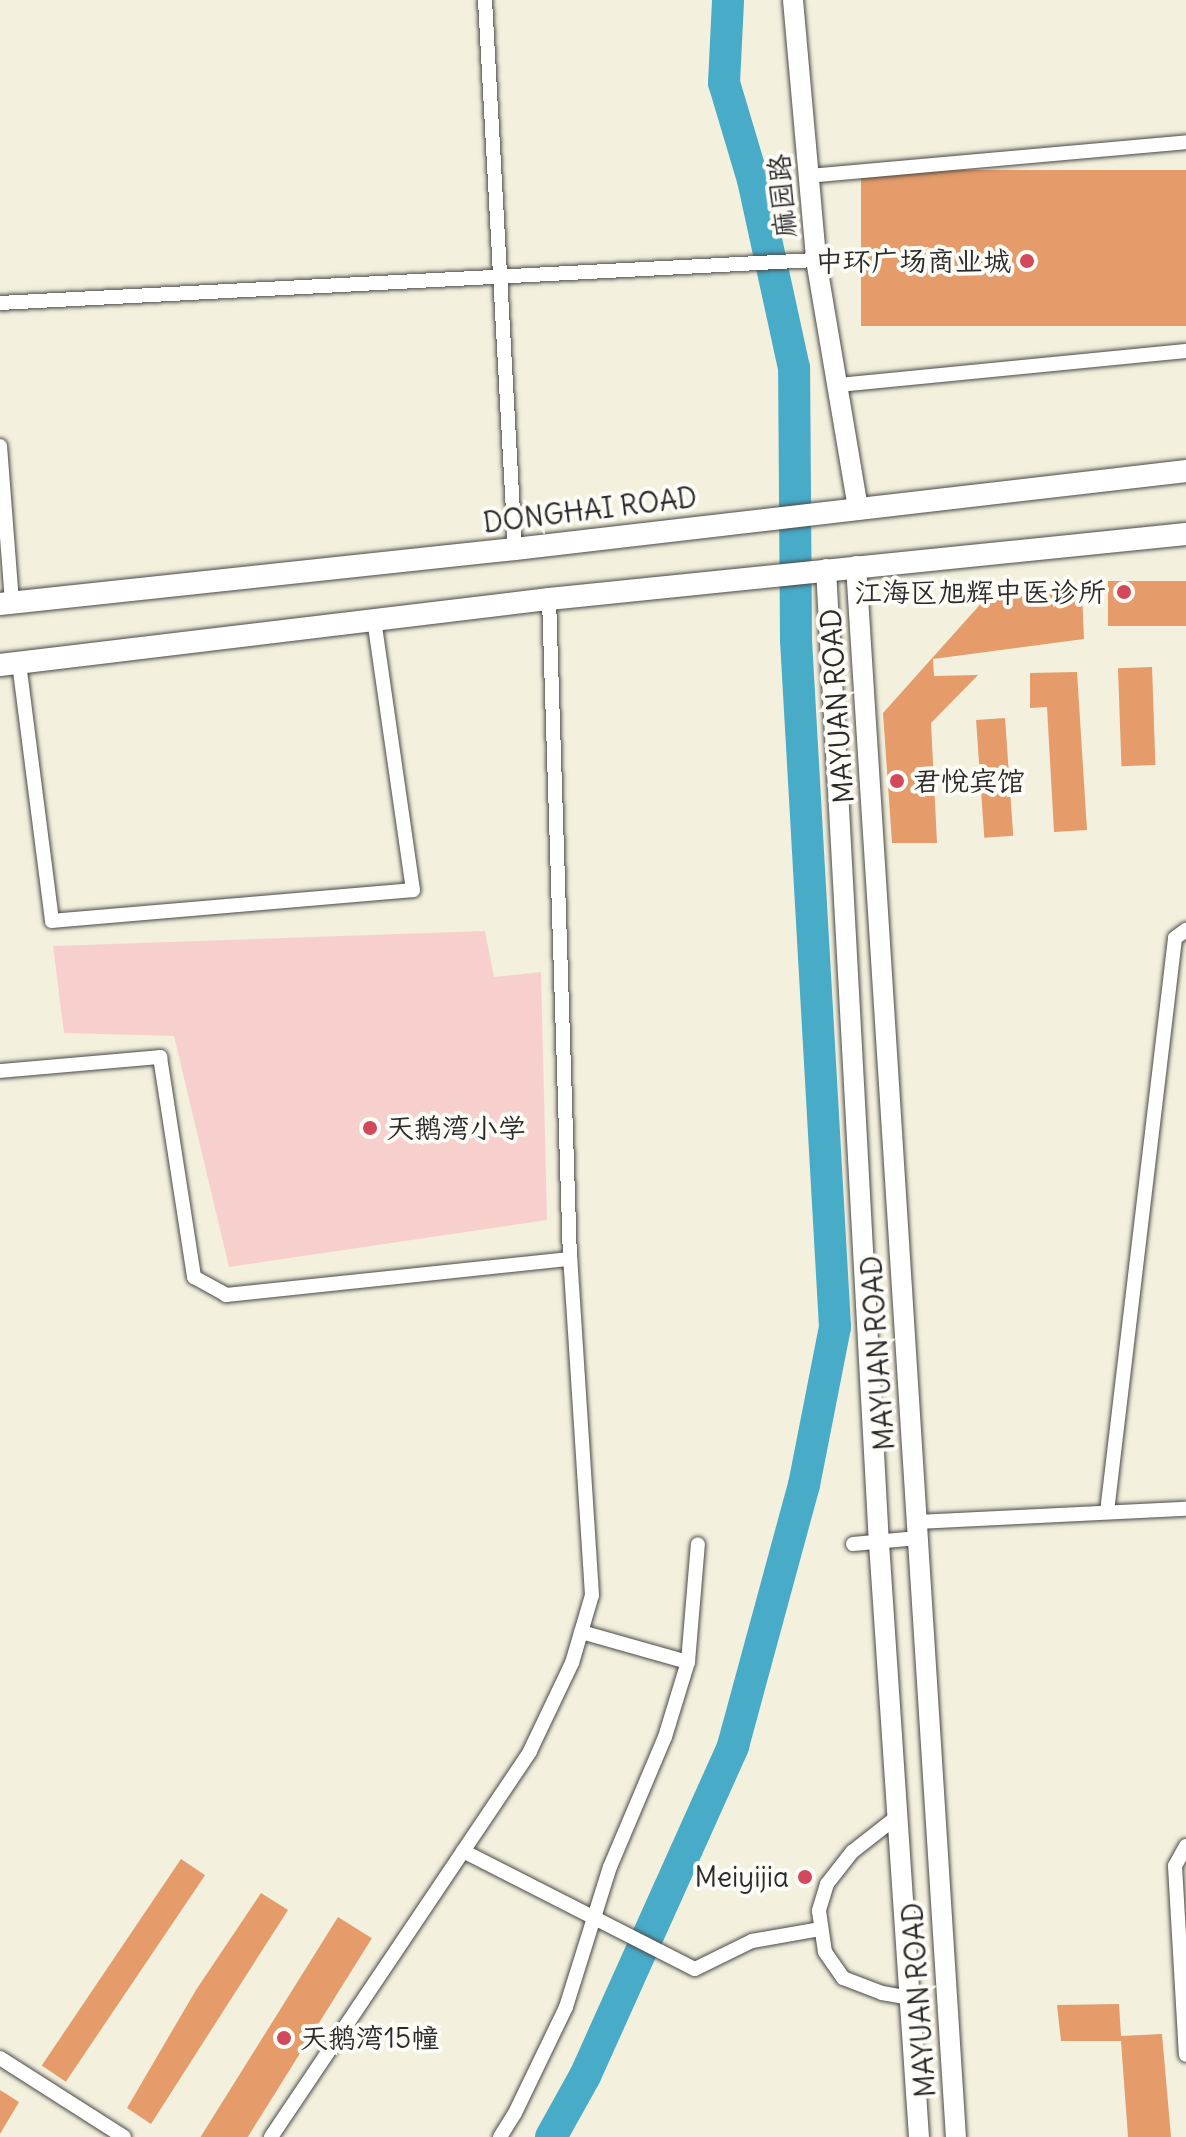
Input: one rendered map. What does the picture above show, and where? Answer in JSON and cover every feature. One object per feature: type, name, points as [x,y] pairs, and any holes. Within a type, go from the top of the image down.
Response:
[{"type":"main road","name":"DONGHAI ROAD","points":[[6,604],[1186,471]]},
{"type":"main road","points":[[10,664],[549,599],[1186,534]]},
{"type":"street","points":[[485,0],[515,549]]},
{"type":"street","name":"麻园路","points":[[793,0],[815,260],[857,510]]},
{"type":"street","points":[[808,176],[1186,142]]},
{"type":"street","points":[[0,303],[815,260]]},
{"type":"street","points":[[838,385],[1186,351]]},
{"type":"street","points":[[0,446],[6,604]]},
{"type":"street","name":"MAYUAN ROAD","points":[[856,566],[956,2137]]},
{"type":"street","name":"MAYUAN ROAD","points":[[826,569],[879,1543],[919,2137]]},
{"type":"street","points":[[271,2137],[530,1751],[572,1663],[592,1595],[570,1259],[549,599]]},
{"type":"street","points":[[10,664],[52,921],[413,890],[374,620]]},
{"type":"street","points":[[1107,1512],[1175,938],[1186,930]]},
{"type":"street","points":[[0,1071],[160,1057],[194,1277],[226,1295],[570,1259]]},
{"type":"street","points":[[853,1544],[879,1543],[917,1530],[1107,1512],[1186,1509]]},
{"type":"street","points":[[500,2137],[515,2113],[566,2007],[610,1867],[665,1737],[688,1662],[698,1544]]},
{"type":"street","points":[[581,1632],[688,1662]]},
{"type":"street","points":[[898,1816],[852,1852],[827,1884],[819,1911],[825,1952],[843,1978],[882,1993],[910,1998]]},
{"type":"street","points":[[1186,1846],[1175,1866],[1186,2055]]},
{"type":"street","points":[[463,1851],[695,1969],[752,1941],[821,1929]]},
{"type":"street","points":[[0,2058],[124,2137]]},
{"type":"shaded area","name":"天鹅湾小学","points":[[485,931],[494,977],[541,972],[547,1220],[229,1267],[174,1036],[64,1033],[53,946]]},
{"type":"building","name":"中环广场商业城","points":[[861,170],[1186,170],[1186,326],[861,326]]},
{"type":"building","points":[[1108,581],[1186,581],[1186,626],[1108,626]]},
{"type":"building","points":[[1082,592],[1084,639],[933,659],[934,676],[978,675],[931,723],[937,843],[892,843],[883,713],[985,599]]},
{"type":"building","points":[[1152,667],[1155,765],[1121,766],[1118,668]]},
{"type":"building","points":[[1077,672],[1087,830],[1054,832],[1047,707],[1030,708],[1030,673]]},
{"type":"building","points":[[1005,718],[1013,836],[984,838],[976,720]]},
{"type":"building","points":[[181,1859],[205,1875],[66,2082],[42,2065]]},
{"type":"building","points":[[261,1893],[288,1910],[151,2124],[127,2108],[196,1990]]},
{"type":"building","name":"天鹅湾15幢","points":[[338,1917],[372,1938],[248,2137],[201,2137]]},
{"type":"building","points":[[1119,2004],[1121,2036],[1162,2034],[1171,2137],[1128,2137],[1121,2041],[1061,2041],[1057,2005]]},
{"type":"building","points":[[0,2090],[19,2102],[0,2134]]},
{"type":"waterway","points":[[551,2137],[585,2076],[733,1746],[804,1485],[835,1327],[796,640],[794,368],[753,180],[724,83],[728,0]]},
{"type":"place","name":"中环广场商业城","points":[[1027,261]]},
{"type":"place","name":"江海区旭辉中医诊所","points":[[1124,592]]},
{"type":"place","name":"君悦宾馆","points":[[897,781]]},
{"type":"place","name":"天鹅湾小学","points":[[370,1128]]},
{"type":"place","name":"Meiyijia","points":[[805,1877]]},
{"type":"place","name":"天鹅湾15幢","points":[[284,2038]]}]
